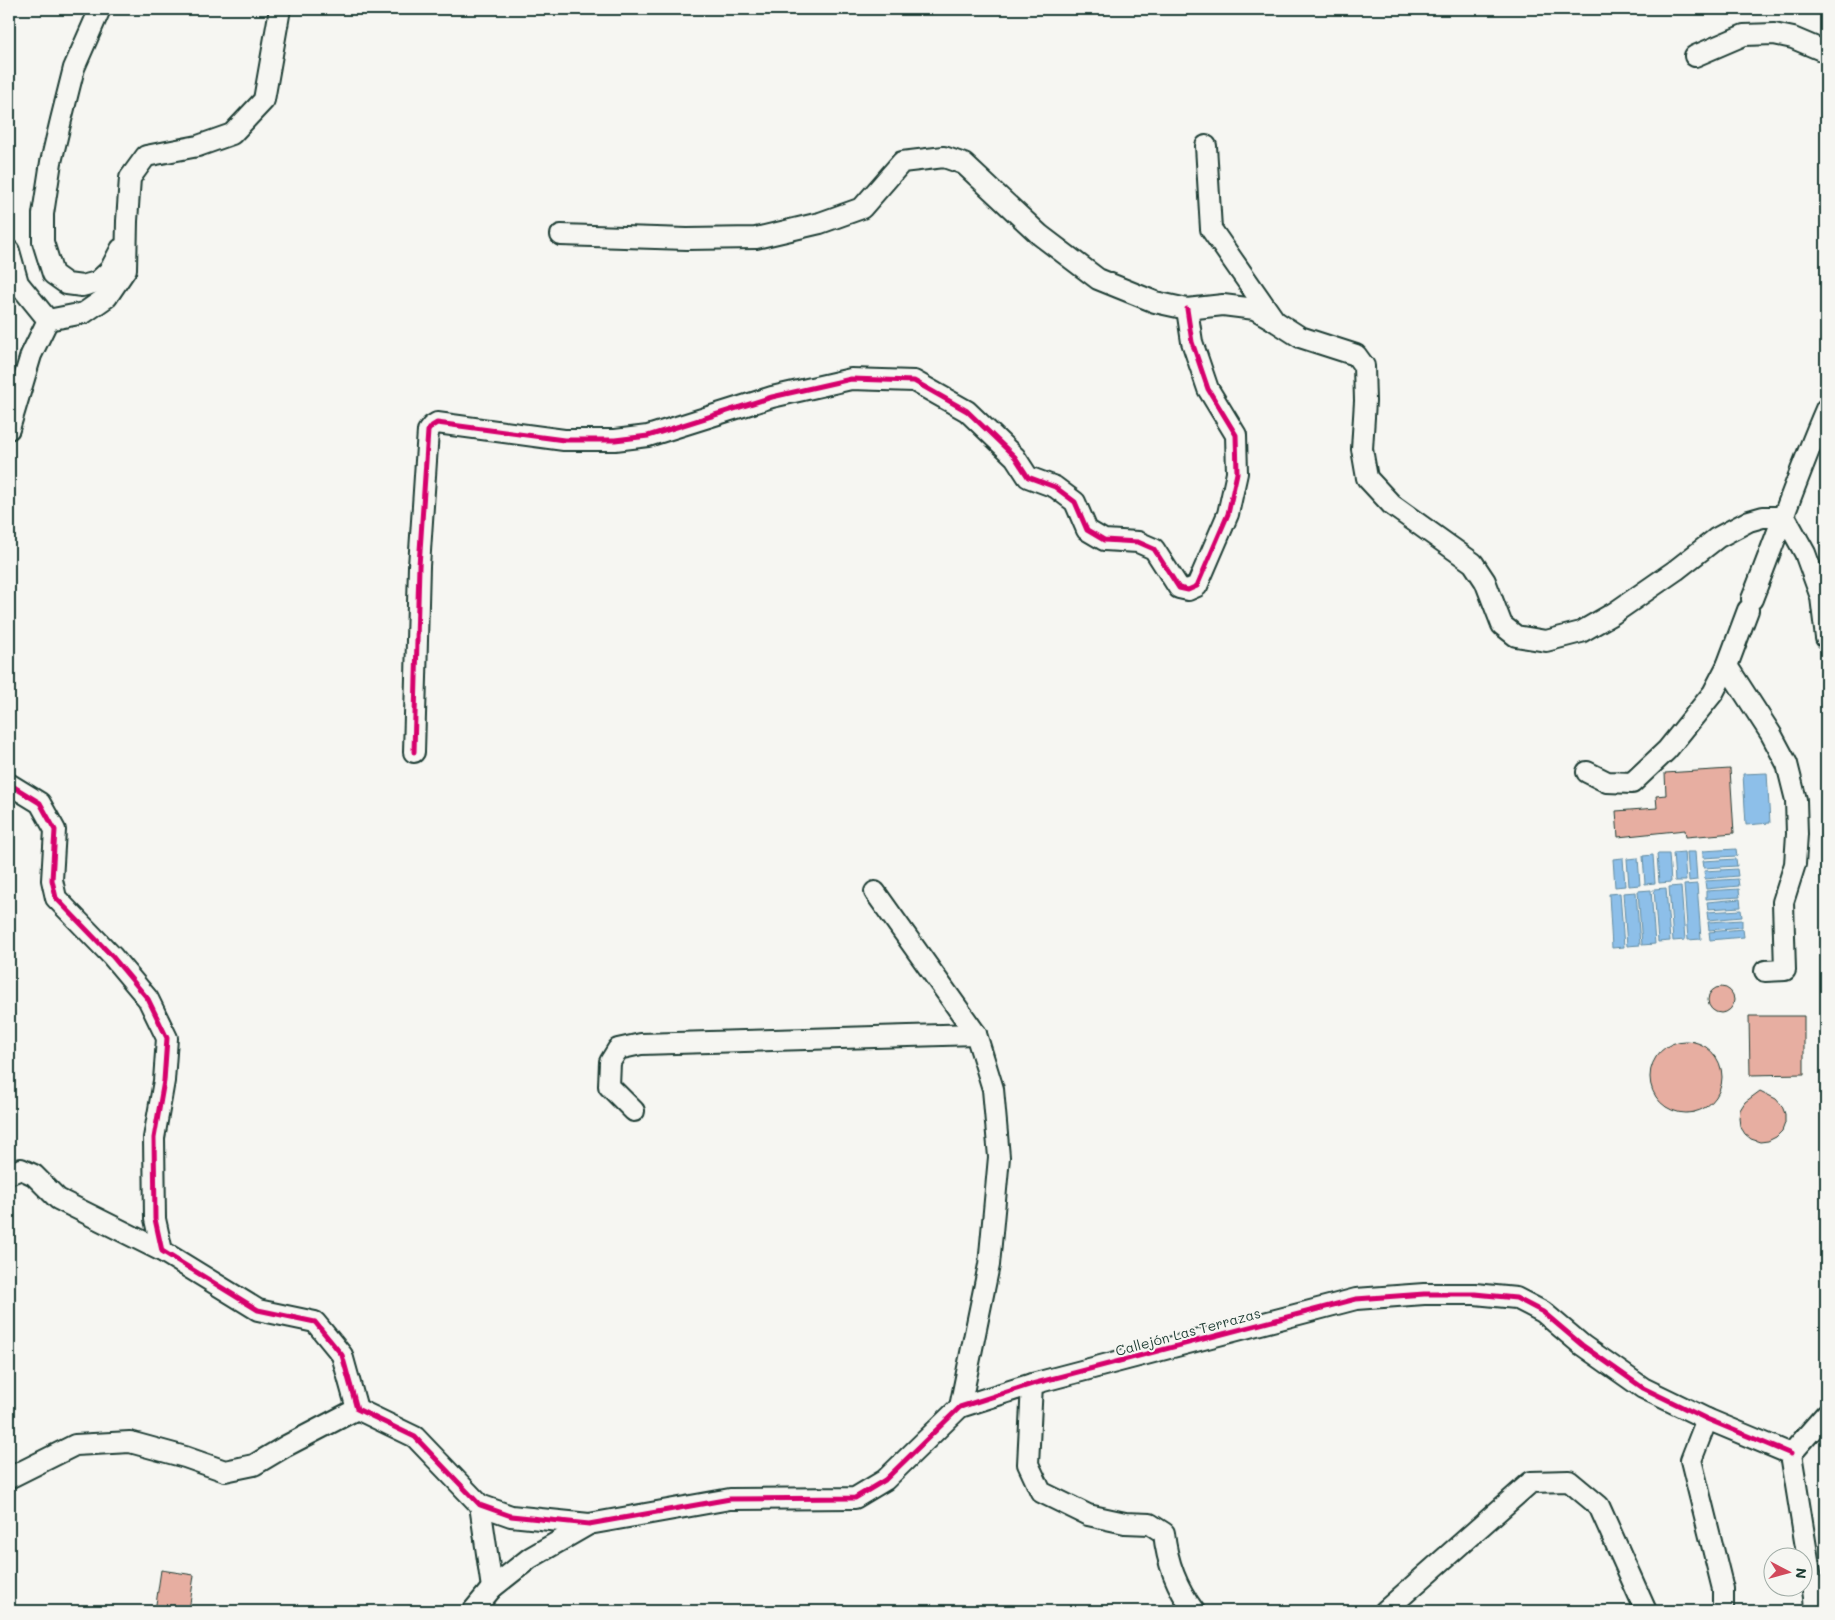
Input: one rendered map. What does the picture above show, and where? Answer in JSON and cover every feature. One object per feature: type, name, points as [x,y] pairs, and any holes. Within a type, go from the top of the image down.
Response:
[{"type":"street","points":[[100,9],[74,68],[61,120],[42,214],[43,242],[53,274],[67,284],[82,286],[97,282],[110,270],[127,238]]},
{"type":"street","points":[[48,320],[84,313],[107,297],[126,268],[130,178],[146,156],[198,146],[232,134],[264,100],[280,9]]},
{"type":"street","points":[[1695,56],[1744,35],[1774,34],[1793,38],[1826,52]]},
{"type":"street","points":[[1206,146],[1211,229],[1275,320]]},
{"type":"street","points":[[561,235],[687,239],[756,238],[820,223],[862,208],[902,162],[944,157],[964,164],[1040,235],[1098,279],[1155,302],[1187,309],[1223,305],[1255,309],[1300,337],[1356,355],[1364,366],[1365,400],[1362,449],[1367,478],[1392,505],[1473,563],[1485,581],[1502,625],[1516,636],[1546,641],[1581,632],[1614,613],[1676,570],[1717,538],[1749,521],[1763,517],[1785,517]]},
{"type":"street","points":[[9,251],[18,283],[48,320]]},
{"type":"street","points":[[414,752],[419,566],[428,431],[437,423],[564,440],[615,440],[648,436],[772,396],[851,379],[914,381],[967,411],[1015,457],[1028,477],[1055,487],[1075,502],[1087,530],[1104,540],[1138,542],[1154,549],[1180,588],[1188,590],[1196,586],[1228,514],[1237,473],[1236,435],[1208,389],[1192,342],[1187,309]]},
{"type":"street","points":[[9,429],[31,355],[48,320]]},
{"type":"street","points":[[1587,772],[1607,782],[1632,783],[1667,750],[1713,693],[1727,666],[1785,517],[1805,457],[1826,408]]},
{"type":"street","points":[[1785,517],[1805,553],[1821,598],[1826,638]]},
{"type":"street","points":[[1727,666],[1771,734],[1787,764],[1796,800],[1797,834],[1795,864],[1782,902],[1785,970],[1765,971]]},
{"type":"street","points":[[9,784],[40,803],[55,830],[52,880],[56,898],[112,956],[148,999],[167,1038],[164,1081],[154,1138],[156,1219],[162,1250]]},
{"type":"street","points":[[875,892],[976,1034],[993,1089],[999,1157],[989,1265],[960,1407]]},
{"type":"street","points":[[634,1111],[610,1086],[610,1062],[618,1049],[641,1044],[976,1034]]},
{"type":"street","points":[[9,1174],[21,1169],[34,1175],[58,1199],[162,1250],[258,1310],[315,1322],[342,1355],[357,1409],[415,1438],[480,1505],[511,1516],[589,1524]]},
{"type":"street","name":"Callejón Las Terrazas","points":[[589,1524],[730,1499],[855,1498],[885,1480],[960,1407],[1032,1384],[1356,1299],[1424,1294],[1475,1294],[1516,1298],[1543,1312],[1582,1345],[1643,1388],[1708,1419],[1791,1454]]},
{"type":"street","points":[[1032,1384],[1028,1464],[1041,1492],[1088,1515],[1125,1522],[1150,1524],[1164,1533],[1166,1554],[1181,1594],[1194,1611]]},
{"type":"street","points":[[9,1478],[75,1445],[130,1442],[185,1457],[225,1471],[254,1465],[357,1409]]},
{"type":"street","points":[[1814,1611],[1814,1597],[1791,1454],[1826,1414]]},
{"type":"street","points":[[1708,1419],[1691,1460],[1723,1589],[1723,1611]]},
{"type":"street","points":[[1385,1611],[1531,1482],[1570,1482],[1599,1506],[1646,1611]]},
{"type":"street","points":[[480,1505],[492,1588]]},
{"type":"street","points":[[473,1611],[492,1588],[530,1558],[589,1524]]},
{"type":"water","points":[[1767,773],[1770,823],[1746,825],[1743,774]]},
{"type":"water","points":[[1736,849],[1737,856],[1703,858],[1703,851]]},
{"type":"water","points":[[1684,852],[1686,881],[1675,881],[1673,853]]},
{"type":"water","points":[[1687,852],[1695,852],[1697,880],[1689,881]]},
{"type":"water","points":[[1657,854],[1669,854],[1671,882],[1659,883]]},
{"type":"water","points":[[1653,855],[1655,883],[1645,884],[1643,856]]},
{"type":"water","points":[[1623,858],[1625,886],[1615,887],[1613,859]]},
{"type":"water","points":[[1638,858],[1640,885],[1629,886],[1627,859]]},
{"type":"water","points":[[1736,859],[1737,866],[1704,868],[1703,861]]},
{"type":"water","points":[[1737,869],[1738,876],[1705,879],[1704,871]]},
{"type":"water","points":[[1738,879],[1739,886],[1706,889],[1705,881]]},
{"type":"water","points":[[1697,884],[1701,939],[1688,940],[1684,885]]},
{"type":"water","points":[[1681,886],[1685,940],[1673,941],[1669,887]]},
{"type":"water","points":[[1666,888],[1670,941],[1658,942],[1654,889]]},
{"type":"water","points":[[1739,889],[1740,897],[1706,899],[1706,891]]},
{"type":"water","points":[[1651,890],[1655,944],[1642,945],[1638,891]]},
{"type":"water","points":[[1636,892],[1640,945],[1627,946],[1623,893]]},
{"type":"water","points":[[1620,893],[1624,947],[1612,948],[1609,894]]},
{"type":"water","points":[[1740,899],[1741,907],[1708,909],[1707,902]]},
{"type":"water","points":[[1741,910],[1742,917],[1708,920],[1707,912]]},
{"type":"water","points":[[1742,920],[1742,927],[1709,930],[1708,922]]},
{"type":"water","points":[[1743,929],[1744,937],[1710,940],[1709,932]]},
{"type":"building","points":[[1730,769],[1734,833],[1686,837],[1685,830],[1618,837],[1616,811],[1657,808],[1656,796],[1666,795],[1665,773]]},
{"type":"building","points":[[1721,987],[1730,991],[1734,1000],[1730,1009],[1721,1013],[1712,1009],[1708,1000],[1712,991]]},
{"type":"building","points":[[1749,1016],[1804,1016],[1804,1074],[1750,1075]]},
{"type":"building","points":[[1693,1041],[1712,1051],[1720,1063],[1722,1077],[1720,1091],[1712,1103],[1700,1111],[1679,1113],[1660,1103],[1652,1091],[1650,1070],[1660,1051],[1672,1043]]},
{"type":"building","points":[[1760,1091],[1776,1099],[1782,1106],[1785,1114],[1785,1123],[1782,1131],[1776,1137],[1760,1142],[1751,1139],[1745,1134],[1740,1126],[1739,1118],[1740,1110],[1745,1102]]},
{"type":"building","points":[[161,1570],[194,1575],[189,1611],[155,1611]]},
{"type":"cycle path","points":[[414,752],[419,566],[428,431],[437,423],[564,440],[615,440],[648,436],[772,397],[851,379],[914,381],[967,411],[1015,457],[1028,477],[1055,487],[1075,502],[1087,530],[1104,540],[1138,542],[1154,549],[1179,588],[1188,590],[1197,586],[1228,514],[1237,473],[1236,435],[1208,389],[1192,342],[1187,309]]},
{"type":"cycle path","points":[[9,784],[40,803],[55,830],[52,880],[56,898],[112,956],[148,999],[167,1038],[164,1081],[154,1138],[155,1219],[162,1251],[258,1310],[315,1322],[342,1355],[357,1409],[415,1437],[480,1505],[511,1516],[589,1524],[730,1499],[855,1498],[885,1480],[960,1407],[1032,1384],[1356,1299],[1424,1294],[1475,1294],[1516,1298],[1543,1312],[1582,1345],[1643,1388],[1707,1419],[1791,1454]]}]
